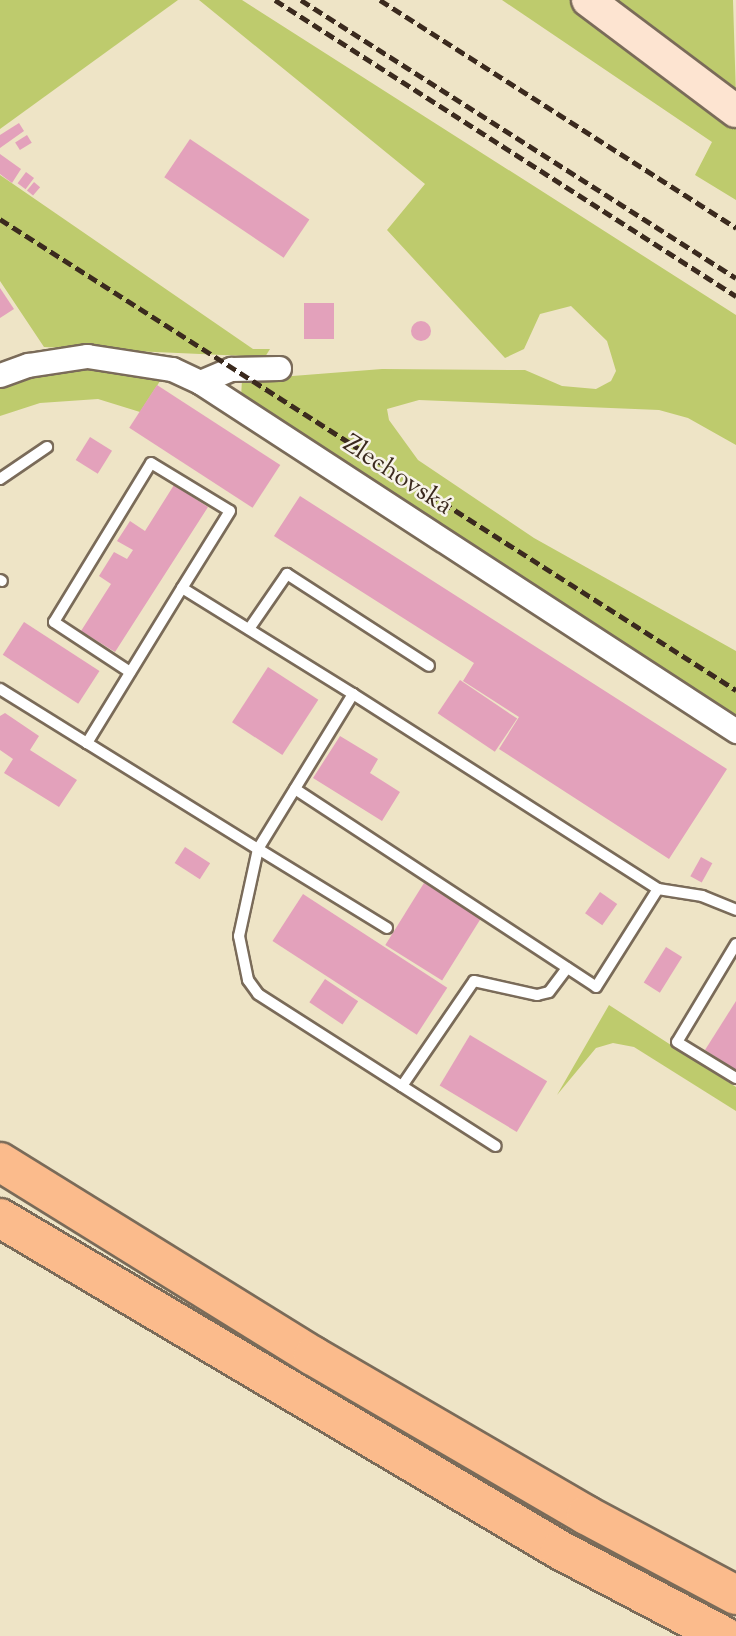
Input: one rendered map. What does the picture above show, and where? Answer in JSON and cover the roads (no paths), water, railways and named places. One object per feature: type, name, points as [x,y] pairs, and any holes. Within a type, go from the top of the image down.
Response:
[{"type":"highway","points":[[0,1160],[44,1191],[325,1363],[736,1595]]},
{"type":"highway","points":[[8,1227],[616,1580],[724,1636]]},
{"type":"highway","points":[[616,1580],[685,1636]]},
{"type":"main road","points":[[588,0],[736,111]]},
{"type":"street","name":"Zlechovská","points":[[0,375],[28,365],[87,356],[172,369],[200,382],[736,731]]},
{"type":"street","points":[[200,382],[231,369],[279,368]]},
{"type":"lane","points":[[0,479],[47,447]]},
{"type":"lane","points":[[87,743],[230,511],[151,463],[54,622],[130,673]]},
{"type":"lane","points":[[249,629],[287,574],[429,666]]},
{"type":"lane","points":[[182,588],[658,889],[702,896],[736,909]]},
{"type":"lane","points":[[0,689],[387,928]]},
{"type":"lane","points":[[353,694],[258,849],[239,936],[248,980],[258,995],[496,1146]]},
{"type":"lane","points":[[295,789],[596,987],[658,889]]},
{"type":"lane","points":[[736,944],[677,1042],[736,1078]]},
{"type":"lane","points":[[402,1086],[474,981],[537,995],[549,992],[567,968]]},
{"type":"railway","points":[[275,0],[736,296]]},
{"type":"railway","points":[[301,0],[736,278]]},
{"type":"railway","points":[[380,0],[736,228]]},
{"type":"railway","points":[[0,219],[736,690]]}]
